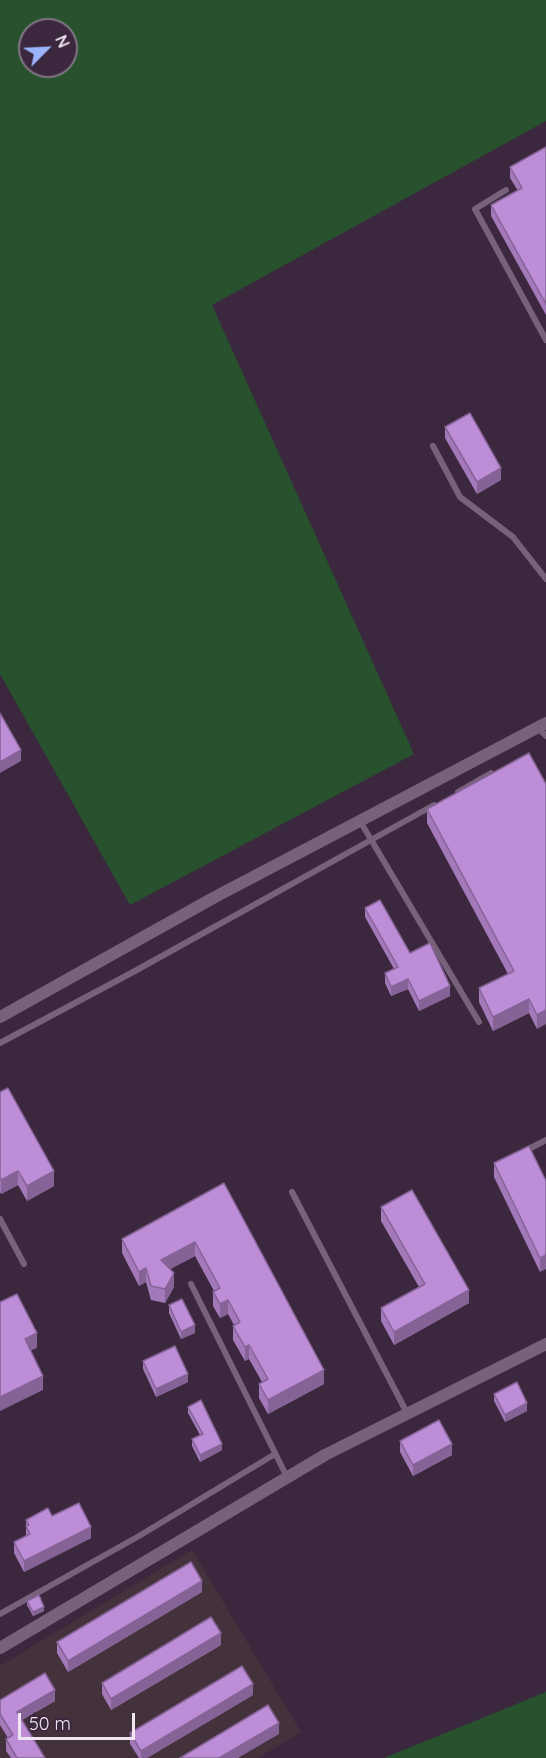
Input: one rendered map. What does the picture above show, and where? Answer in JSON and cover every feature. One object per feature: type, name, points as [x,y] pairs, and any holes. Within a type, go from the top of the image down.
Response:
[{"type":"street","points":[[0,1017],[359,820],[543,729]]},
{"type":"street","points":[[0,1648],[325,1455],[546,1344]]},
{"type":"lane","points":[[506,190],[475,208],[546,340]]},
{"type":"lane","points":[[433,446],[460,497],[513,537],[546,579]]},
{"type":"lane","points":[[451,796],[491,773]]},
{"type":"lane","points":[[0,1043],[135,971],[441,801]]},
{"type":"lane","points":[[359,820],[479,1022]]},
{"type":"lane","points":[[517,1154],[546,1140]]},
{"type":"lane","points":[[292,1192],[408,1413]]},
{"type":"lane","points":[[0,1219],[24,1264]]},
{"type":"lane","points":[[190,1284],[287,1477]]},
{"type":"lane","points":[[0,1614],[139,1536],[275,1454]]},
{"type":"shaded area","points":[[192,1550],[301,1732],[258,1758],[0,1758],[0,1666]]},
{"type":"green space","points":[[0,0],[546,0],[546,121],[212,305],[414,754],[130,905],[0,674]]},
{"type":"green space","points":[[546,1692],[546,1758],[384,1758]]},
{"type":"building","points":[[546,147],[546,304],[491,205],[522,188],[510,167]]},
{"type":"building","points":[[470,413],[501,468],[477,482],[445,427]]},
{"type":"building","points":[[0,713],[21,750],[0,762]]},
{"type":"building","points":[[529,753],[546,784],[546,1010],[537,1015],[529,999],[493,1017],[479,988],[514,971],[427,809]]},
{"type":"building","points":[[380,900],[410,953],[430,943],[450,986],[419,1001],[408,979],[391,987],[385,973],[398,967],[365,908]]},
{"type":"building","points":[[8,1088],[54,1171],[27,1186],[18,1171],[1,1180],[0,1177],[0,1092]]},
{"type":"building","points":[[529,1146],[546,1181],[546,1255],[540,1258],[494,1163]]},
{"type":"building","points":[[224,1183],[324,1370],[268,1400],[259,1384],[268,1379],[249,1345],[245,1347],[233,1326],[240,1322],[228,1300],[220,1304],[213,1292],[220,1288],[195,1242],[161,1260],[174,1273],[165,1289],[151,1286],[146,1268],[139,1272],[122,1239]]},
{"type":"building","points":[[412,1190],[469,1290],[394,1332],[381,1308],[425,1284],[381,1207]]},
{"type":"building","points":[[17,1294],[37,1333],[25,1339],[43,1376],[0,1397],[0,1302]]},
{"type":"building","points":[[182,1299],[195,1325],[181,1332],[169,1305]]},
{"type":"building","points":[[175,1346],[188,1374],[156,1389],[143,1361]]},
{"type":"building","points":[[517,1382],[527,1403],[505,1415],[494,1394]]},
{"type":"building","points":[[201,1400],[222,1444],[200,1455],[192,1439],[203,1434],[188,1407]]},
{"type":"building","points":[[439,1420],[452,1444],[413,1465],[400,1441]]},
{"type":"building","points":[[79,1503],[91,1527],[24,1561],[14,1542],[30,1534],[26,1520],[48,1508],[52,1516]]},
{"type":"building","points":[[191,1562],[202,1581],[68,1661],[57,1642]]},
{"type":"building","points":[[39,1595],[44,1607],[33,1612],[27,1601]]},
{"type":"building","points":[[211,1617],[221,1633],[111,1699],[102,1683]]},
{"type":"building","points":[[242,1666],[253,1684],[141,1751],[130,1733]]},
{"type":"building","points":[[45,1673],[55,1690],[17,1712],[45,1758],[17,1758],[6,1739],[13,1735],[0,1714],[0,1700]]},
{"type":"building","points":[[268,1705],[279,1723],[219,1758],[180,1758]]}]
